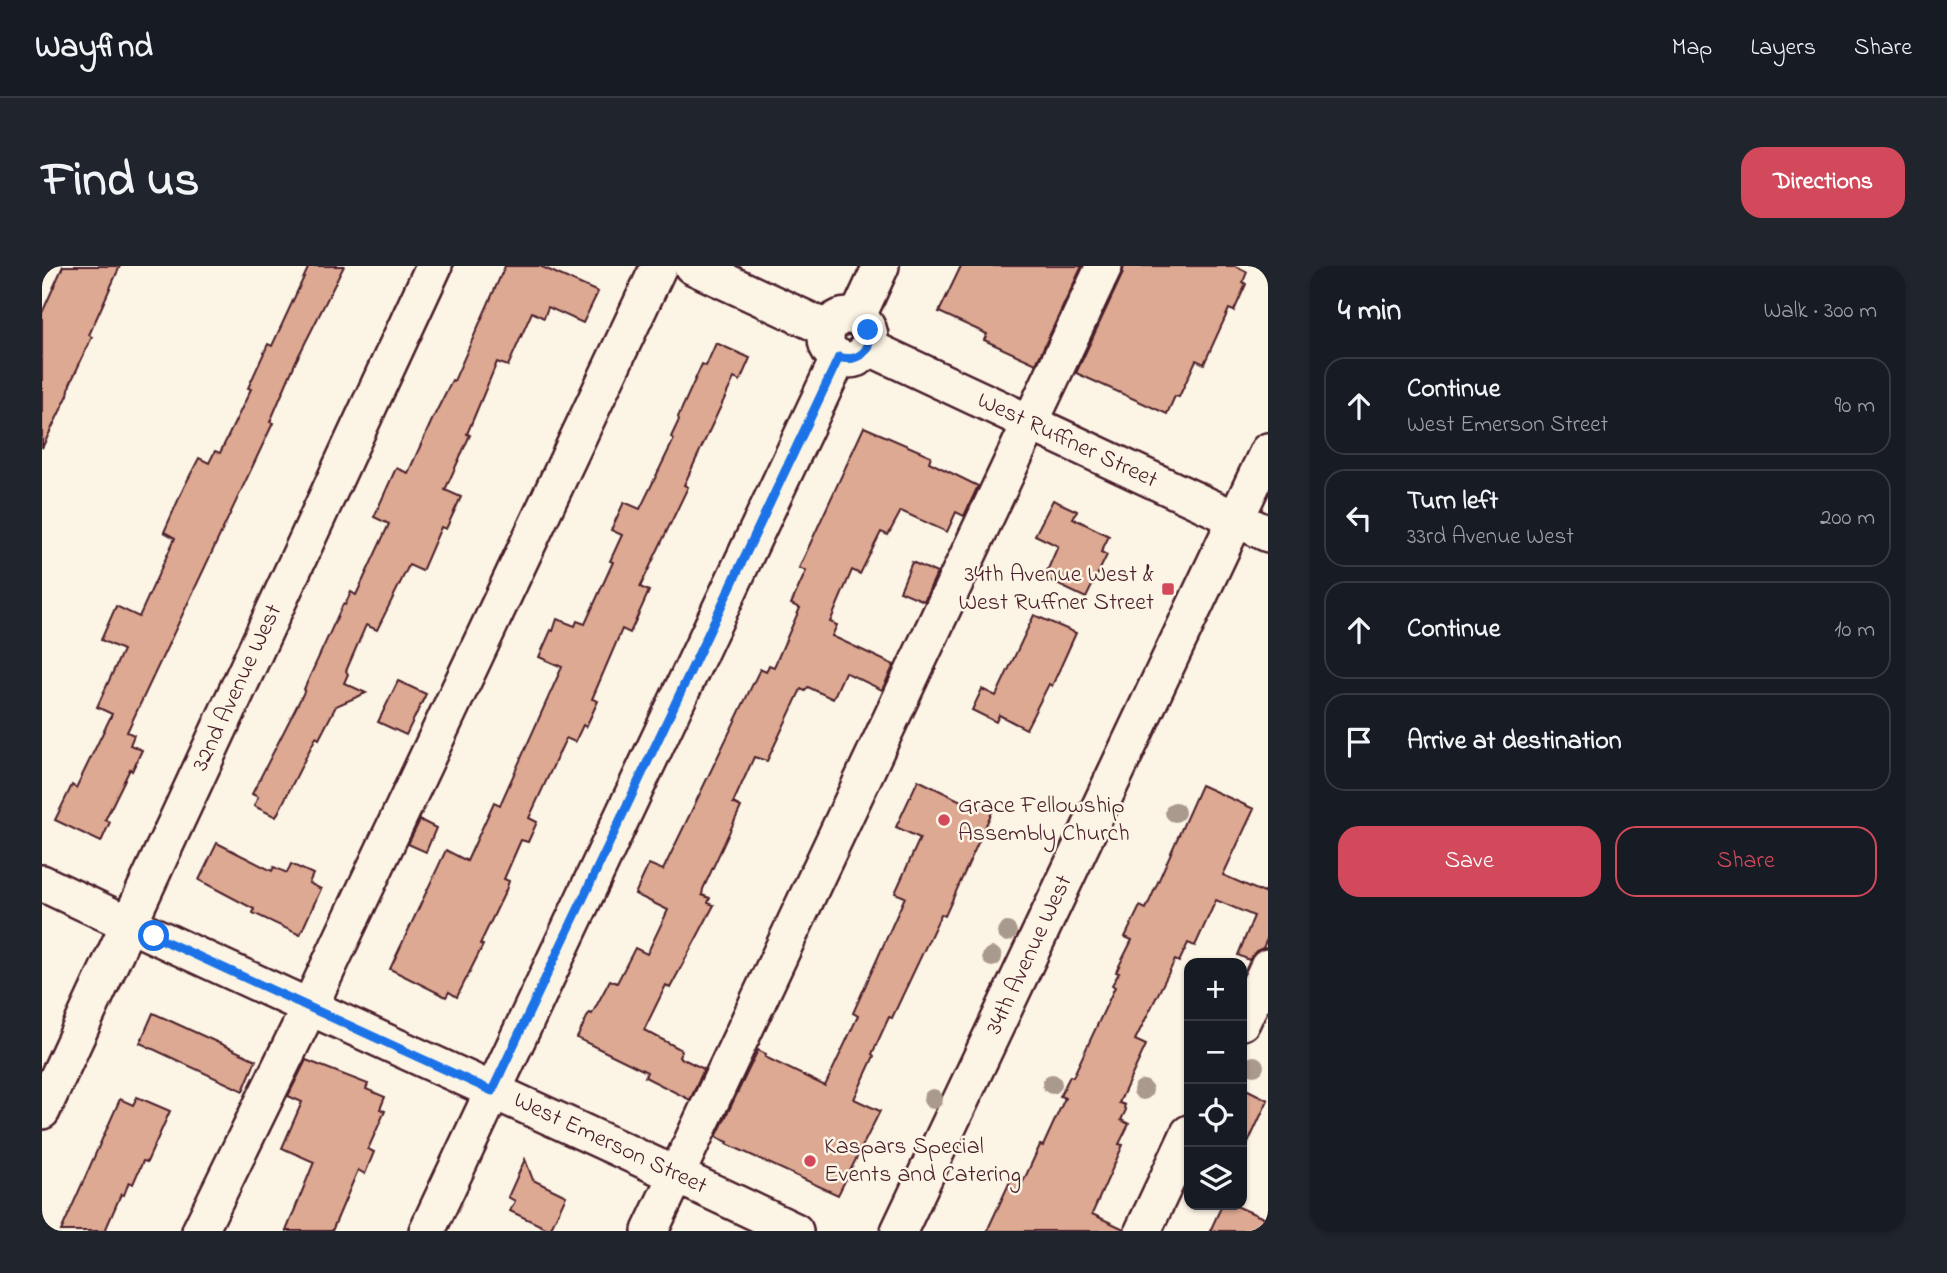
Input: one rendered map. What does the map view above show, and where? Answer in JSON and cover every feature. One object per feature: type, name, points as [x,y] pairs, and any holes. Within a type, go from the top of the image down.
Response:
[{"type":"street","name":"32nd Avenue West","points":[[42,1111],[434,266]]},
{"type":"street","points":[[201,1231],[659,266]]},
{"type":"street","name":"West Ruffner Street","points":[[692,266],[1268,534]]},
{"type":"street","points":[[428,1231],[881,266]]},
{"type":"street","points":[[650,1231],[1104,266]]},
{"type":"street","name":"34th Avenue West","points":[[899,1231],[1268,451]]},
{"type":"street","name":"West Emerson Street","points":[[42,883],[795,1231]]},
{"type":"street","points":[[1242,1021],[1268,967]]},
{"type":"street","points":[[1143,1231],[1184,1144]]},
{"type":"building","points":[[63,266],[120,266],[89,335],[92,337],[70,384],[68,395],[42,448],[42,313]]},
{"type":"building","points":[[309,266],[344,266],[296,361],[270,422],[273,423],[127,732],[134,735],[130,745],[142,750],[105,820],[110,822],[101,842],[55,820],[72,785],[76,788],[112,714],[97,707],[123,650],[101,640],[116,606],[139,617],[175,538],[164,532],[184,487],[199,458],[209,463],[215,451],[220,453],[251,389],[248,388],[268,344],[272,346]]},
{"type":"building","points":[[505,266],[540,266],[598,292],[583,323],[548,307],[544,318],[532,312],[508,366],[497,362],[467,434],[470,435],[445,490],[461,497],[446,529],[441,527],[422,571],[409,565],[377,630],[366,625],[346,671],[348,674],[344,683],[366,693],[336,706],[319,739],[316,737],[276,817],[254,806],[258,797],[252,794],[305,690],[343,604],[345,605],[351,592],[356,595],[389,524],[374,517],[396,468],[408,473],[452,380],[454,381]]},
{"type":"building","points":[[961,266],[1082,266],[1036,364],[984,340],[987,334],[939,312]]},
{"type":"building","points":[[1124,266],[1235,266],[1247,272],[1243,282],[1246,284],[1234,311],[1229,309],[1204,364],[1196,360],[1179,397],[1175,396],[1167,414],[1076,373]]},
{"type":"building","points":[[716,343],[750,358],[740,381],[734,378],[684,485],[688,487],[640,587],[649,591],[630,633],[622,629],[592,699],[598,701],[586,727],[583,725],[575,742],[566,738],[529,818],[537,822],[528,842],[521,840],[504,879],[509,881],[506,890],[480,944],[483,945],[457,997],[449,992],[446,997],[390,969],[446,850],[467,861],[494,802],[500,805],[562,667],[539,657],[551,630],[553,631],[557,619],[575,626],[577,621],[585,624],[622,535],[611,530],[624,502],[640,509],[674,439],[671,437],[678,417],[702,364],[706,366]]},
{"type":"building","points":[[864,427],[931,456],[929,462],[978,486],[964,516],[956,512],[947,532],[901,511],[888,535],[881,532],[860,574],[852,570],[830,622],[837,625],[832,636],[894,665],[882,690],[845,672],[833,699],[808,687],[805,691],[801,689],[767,761],[754,757],[733,803],[741,807],[703,889],[702,895],[710,898],[708,903],[714,905],[670,988],[666,985],[644,1030],[682,1050],[679,1057],[704,1069],[690,1100],[645,1077],[647,1072],[577,1038],[610,980],[617,983],[635,948],[647,954],[668,910],[635,894],[649,864],[663,870],[760,669],[766,672],[769,665],[774,667],[800,608],[791,604],[806,571],[799,568]]},
{"type":"building","points":[[1053,500],[1077,511],[1073,518],[1109,536],[1101,552],[1107,555],[1086,598],[1044,578],[1058,546],[1035,535]]},
{"type":"building","points":[[912,562],[937,573],[924,601],[900,591]]},
{"type":"building","points":[[1034,615],[1076,633],[1052,686],[1049,684],[1026,729],[999,715],[996,722],[972,710],[982,689],[996,696]]},
{"type":"building","points":[[398,681],[426,694],[406,735],[378,722]]},
{"type":"building","points":[[918,780],[967,804],[969,801],[992,812],[945,916],[941,914],[872,1054],[874,1056],[854,1099],[880,1111],[838,1195],[716,1137],[758,1050],[766,1054],[765,1057],[825,1086],[858,1016],[853,1013],[905,897],[895,893],[920,838],[896,827]]},
{"type":"building","points":[[1201,785],[1254,809],[1223,875],[1264,893],[1268,883],[1268,937],[1263,948],[1256,951],[1249,960],[1238,955],[1254,916],[1216,900],[1195,946],[1188,943],[1179,962],[1175,960],[1135,1040],[1146,1045],[1119,1103],[1125,1105],[1126,1110],[1121,1120],[1129,1124],[1119,1144],[1123,1145],[1092,1214],[1124,1229],[1123,1231],[987,1231],[1012,1177],[1023,1182],[1040,1145],[1043,1146],[1065,1098],[1060,1096],[1070,1076],[1073,1077],[1115,987],[1112,985],[1119,973],[1116,972],[1132,940],[1125,937],[1140,906],[1146,909]]},
{"type":"building","points":[[420,820],[436,828],[426,852],[408,844]]},
{"type":"building","points":[[217,843],[272,871],[274,867],[287,873],[291,864],[313,874],[309,883],[321,889],[300,935],[253,913],[254,909],[199,880]]},
{"type":"building","points":[[153,1013],[256,1060],[243,1091],[140,1043]]},
{"type":"building","points":[[306,1060],[368,1084],[366,1089],[385,1097],[380,1109],[385,1111],[368,1149],[374,1152],[365,1174],[358,1170],[332,1231],[286,1231],[314,1162],[282,1148],[302,1102],[288,1096]]},
{"type":"building","points":[[1247,1090],[1268,1100],[1247,1145]]},
{"type":"building","points":[[137,1097],[170,1111],[147,1162],[143,1161],[133,1184],[129,1182],[124,1195],[121,1194],[105,1231],[61,1231],[120,1099],[133,1105]]},
{"type":"building","points":[[525,1159],[533,1180],[566,1196],[550,1230],[510,1211],[515,1201],[508,1197]]},
{"type":"building","points":[[1220,1210],[1245,1210],[1268,1220],[1268,1231],[1210,1231]]},
{"type":"place","name":"34th Avenue West & West Ruffner Street","points":[[1168,589]]},
{"type":"place","name":"Grace Fellowship Assembly Church","points":[[944,820]]},
{"type":"place","name":"Kaspars Special Events and Catering","points":[[810,1161]]},
{"type":"route","points":[[154,936],[492,1091],[839,357],[848,359],[861,355],[869,343],[868,330]]}]
